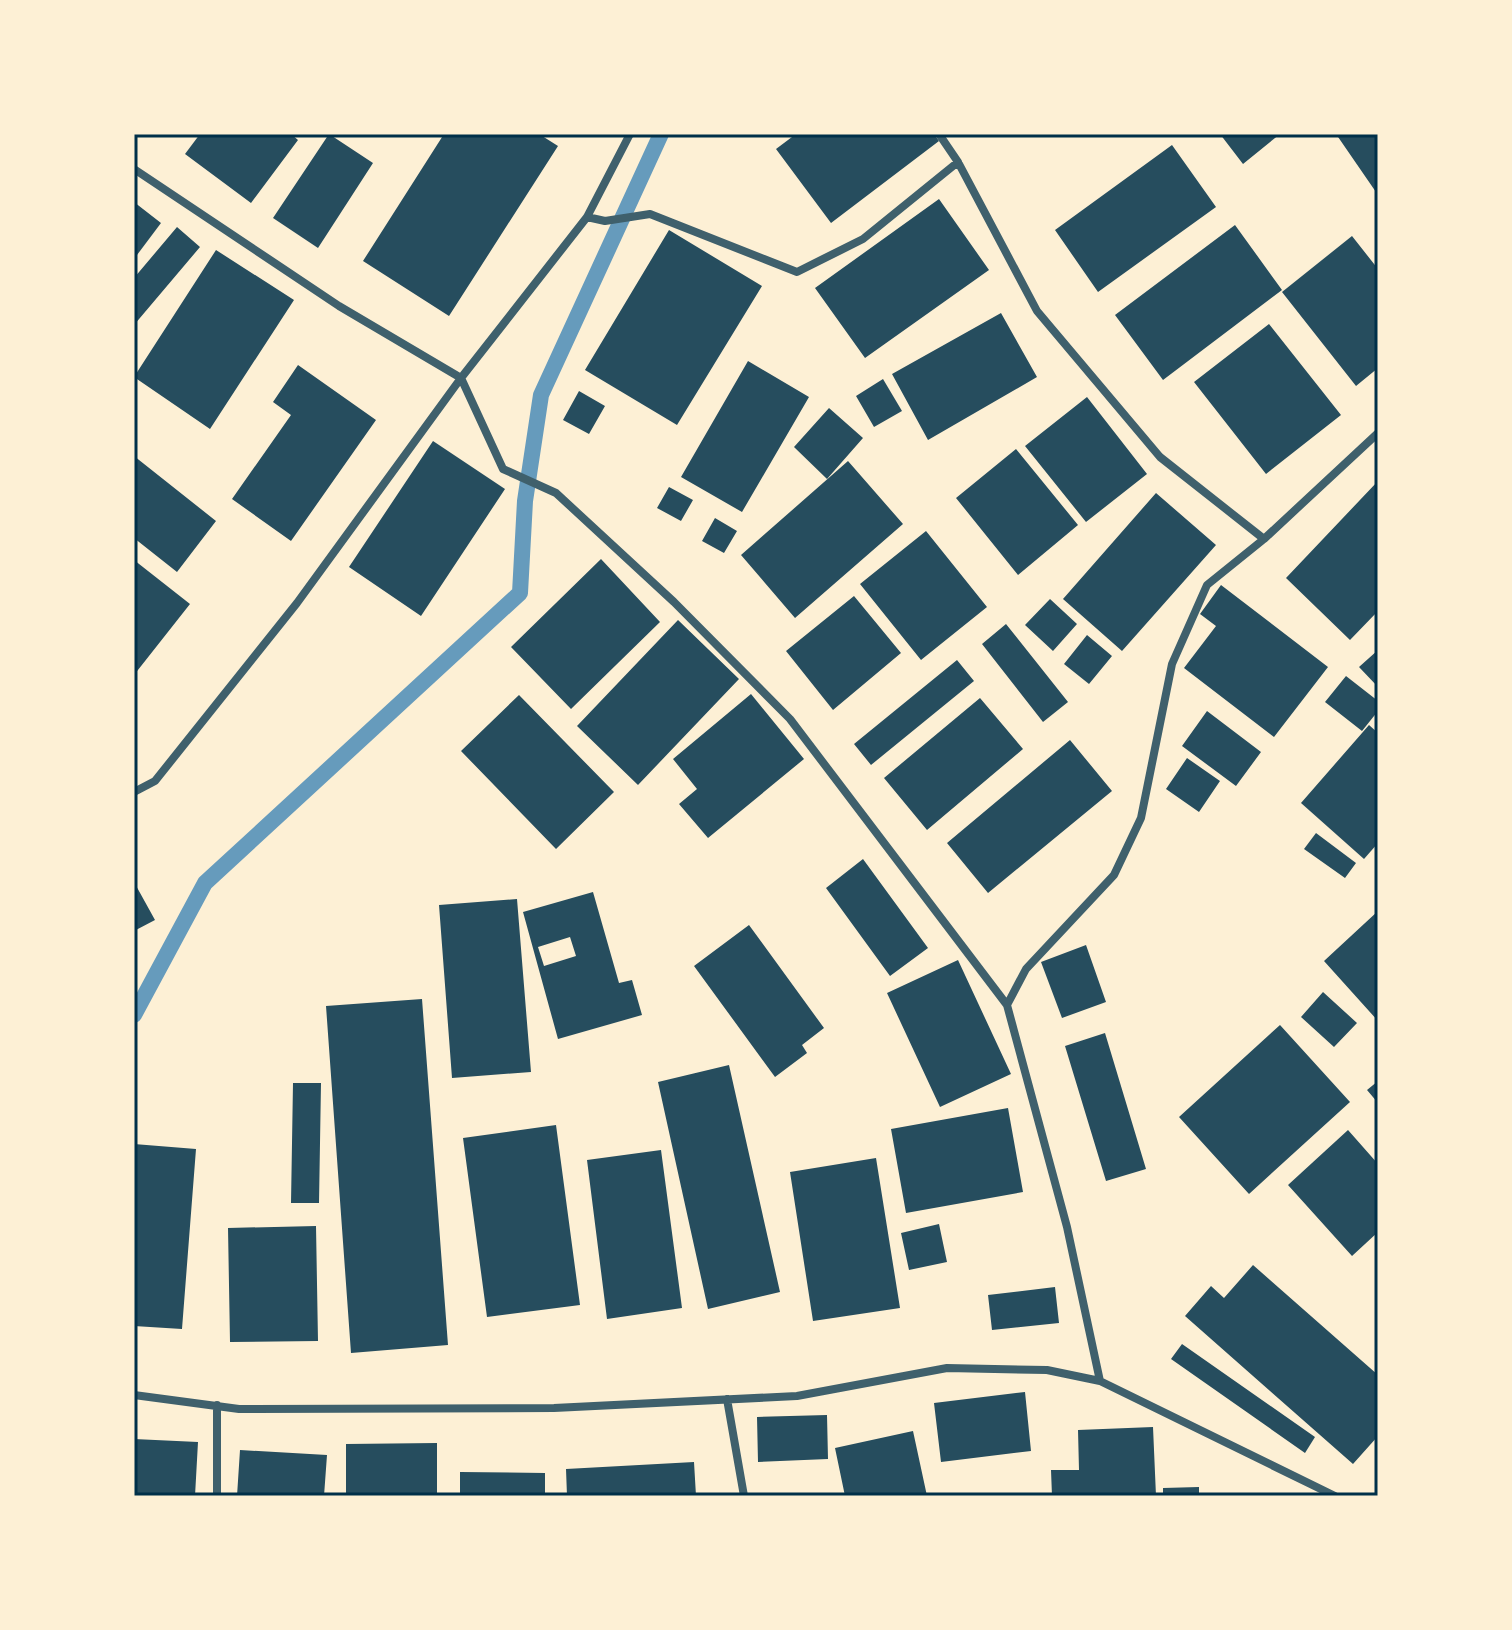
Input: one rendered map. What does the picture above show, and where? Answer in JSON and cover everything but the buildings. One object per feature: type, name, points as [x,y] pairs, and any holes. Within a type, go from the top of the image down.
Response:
[{"type":"street","points":[[134,792],[155,781],[297,603],[461,378],[587,217],[630,134]]},
{"type":"street","points":[[939,134],[958,162],[1037,311],[1160,457],[1264,539]]},
{"type":"street","points":[[587,217],[605,221],[650,214],[797,272],[863,239],[958,162]]},
{"type":"street","points":[[134,169],[339,306],[461,378],[503,469],[556,493],[674,602],[790,719],[1007,1005],[1067,1227],[1100,1381]]},
{"type":"street","points":[[1007,1005],[1026,969],[1114,875],[1141,818],[1172,664],[1207,585],[1264,539],[1378,433]]},
{"type":"street","points":[[134,1395],[239,1409],[554,1408],[797,1396],[947,1368],[1047,1370],[1100,1381],[1335,1496]]},
{"type":"street","points":[[727,1399],[744,1496]]},
{"type":"street","points":[[217,1405],[217,1496]]},
{"type":"waterway","points":[[134,1015],[205,883],[520,593],[525,501],[541,395],[661,134]]}]
